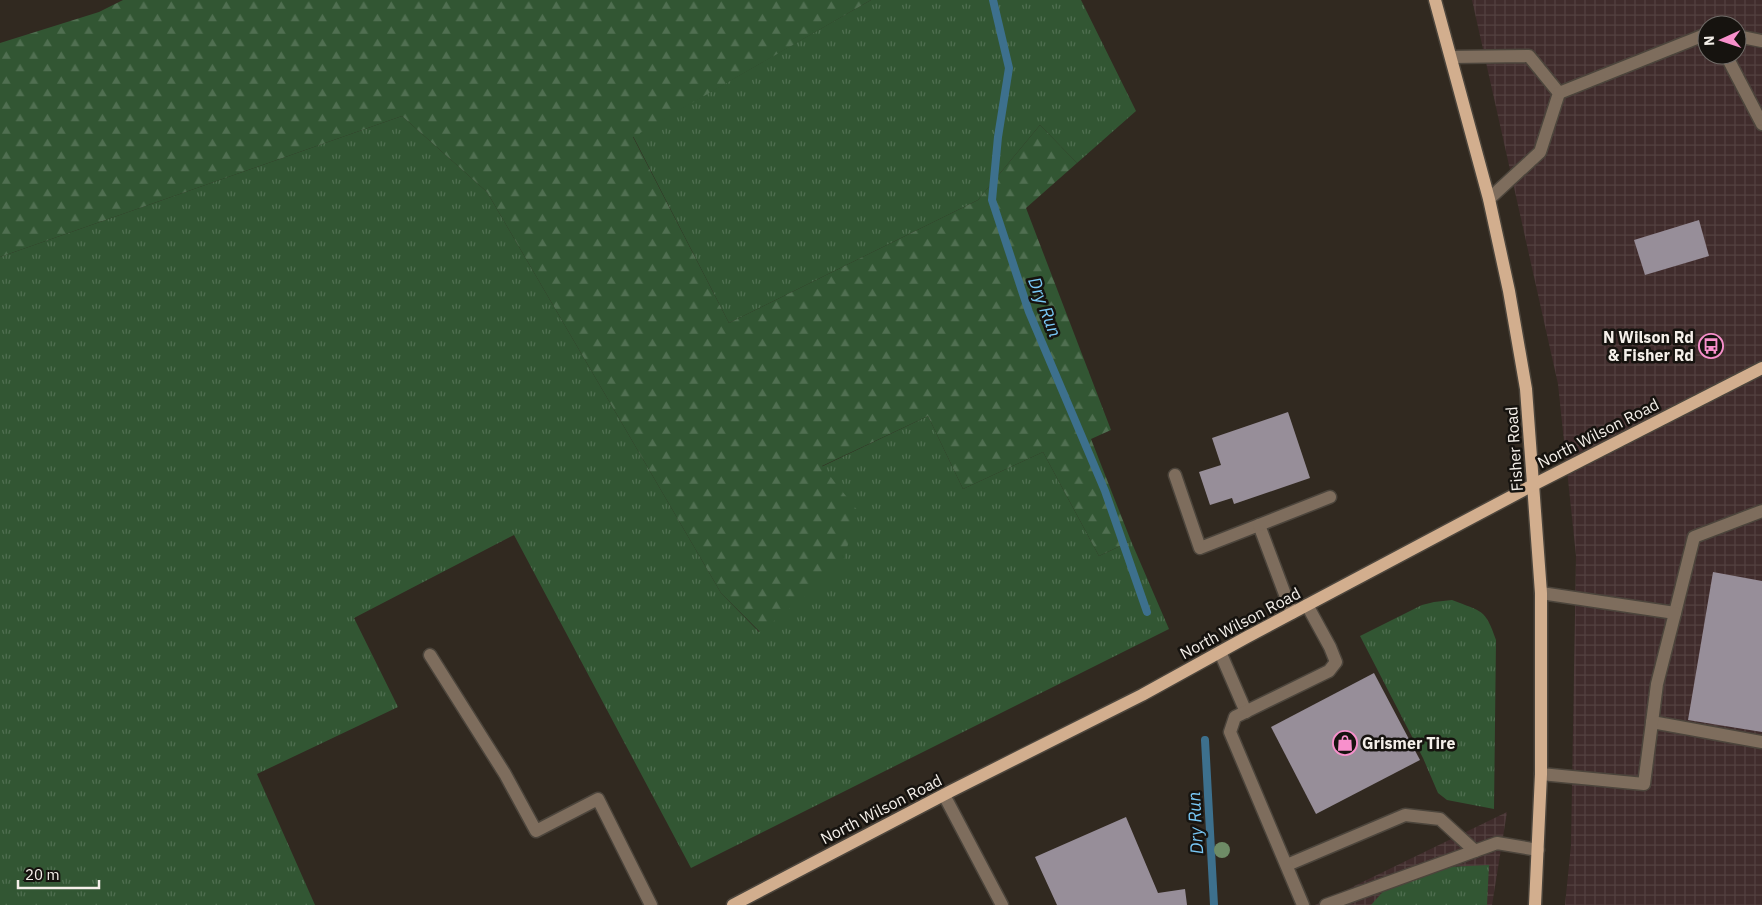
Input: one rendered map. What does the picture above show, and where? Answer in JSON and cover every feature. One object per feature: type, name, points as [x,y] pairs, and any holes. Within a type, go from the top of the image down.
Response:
[{"type":"main road","name":"Fisher Road","points":[[1435,0],[1489,199],[1509,291],[1526,389],[1541,593],[1540,774],[1535,905]]},
{"type":"main road","name":"North Wilson Road","points":[[733,905],[1142,695],[1306,605],[1533,485],[1762,368]]},
{"type":"lane","points":[[1559,93],[1697,38]]},
{"type":"lane","points":[[1747,38],[1762,41]]},
{"type":"lane","points":[[1451,57],[1529,56],[1559,93]]},
{"type":"lane","points":[[1731,65],[1762,124]]},
{"type":"lane","points":[[1489,199],[1540,152],[1559,93]]},
{"type":"lane","points":[[1175,475],[1200,548],[1330,497]]},
{"type":"lane","points":[[1540,774],[1644,784],[1657,684],[1694,537],[1762,511]]},
{"type":"lane","points":[[1259,524],[1292,613]]},
{"type":"lane","points":[[1541,593],[1675,613]]},
{"type":"lane","points":[[1303,905],[1230,732],[1235,717],[1329,671],[1336,662],[1330,647],[1306,605]]},
{"type":"lane","points":[[1220,652],[1246,712]]},
{"type":"lane","points":[[430,655],[505,774],[536,831],[598,799],[652,905]]},
{"type":"lane","points":[[1652,722],[1762,742]]},
{"type":"lane","points":[[944,795],[1002,905]]},
{"type":"lane","points":[[1287,865],[1405,815],[1440,819],[1475,851]]},
{"type":"lane","points":[[1326,905],[1498,843],[1538,850]]},
{"type":"shaded area","points":[[1472,0],[1762,0],[1762,905],[1565,905],[1571,845],[1576,556],[1558,384]]},
{"type":"shaded area","points":[[1507,812],[1492,905],[1315,905]]},
{"type":"green space","points":[[123,0],[871,0],[633,137],[729,323],[978,200],[1040,125],[1077,163],[1026,208],[1111,430],[1091,439],[1131,541],[1099,556],[1043,452],[963,489],[928,416],[822,466],[858,511],[841,568],[760,632],[721,593],[487,192],[402,116],[0,257],[0,43],[99,12]]},
{"type":"green space","points":[[871,0],[1081,0],[1136,111],[1077,163],[1040,125],[978,200],[729,323],[633,136]]},
{"type":"green space","points":[[402,116],[487,192],[721,593],[759,632],[857,511],[821,467],[928,416],[963,489],[1043,452],[1099,556],[1131,541],[1169,629],[691,868],[514,535],[354,618],[398,707],[257,774],[315,905],[0,905],[0,257]]},
{"type":"green space","points":[[1452,600],[1481,612],[1489,622],[1496,640],[1494,809],[1447,800],[1438,793],[1423,758],[1360,636],[1422,605]]},
{"type":"green space","points":[[1489,865],[1487,905],[1371,905],[1388,886],[1448,867]]},
{"type":"building","points":[[1699,220],[1709,256],[1645,275],[1634,240]]},
{"type":"building","points":[[1288,412],[1310,478],[1234,504],[1232,498],[1210,505],[1199,472],[1221,465],[1212,438]]},
{"type":"building","points":[[1713,572],[1762,581],[1762,732],[1688,720]]},
{"type":"building","name":"Grismer Tire","points":[[1374,673],[1420,760],[1316,814],[1271,727]]},
{"type":"building","points":[[1126,817],[1158,893],[1185,889],[1187,905],[1057,905],[1035,857]]},
{"type":"waterway","name":"Dry Run","points":[[993,0],[1009,68],[998,137],[992,200],[1029,312],[1105,491],[1147,612]]},
{"type":"waterway","name":"Dry Run","points":[[1205,740],[1214,905]]},
{"type":"place","name":"N Wilson Rd & Fisher Rd","points":[[1711,346]]},
{"type":"place","name":"Grismer Tire","points":[[1345,743]]}]
